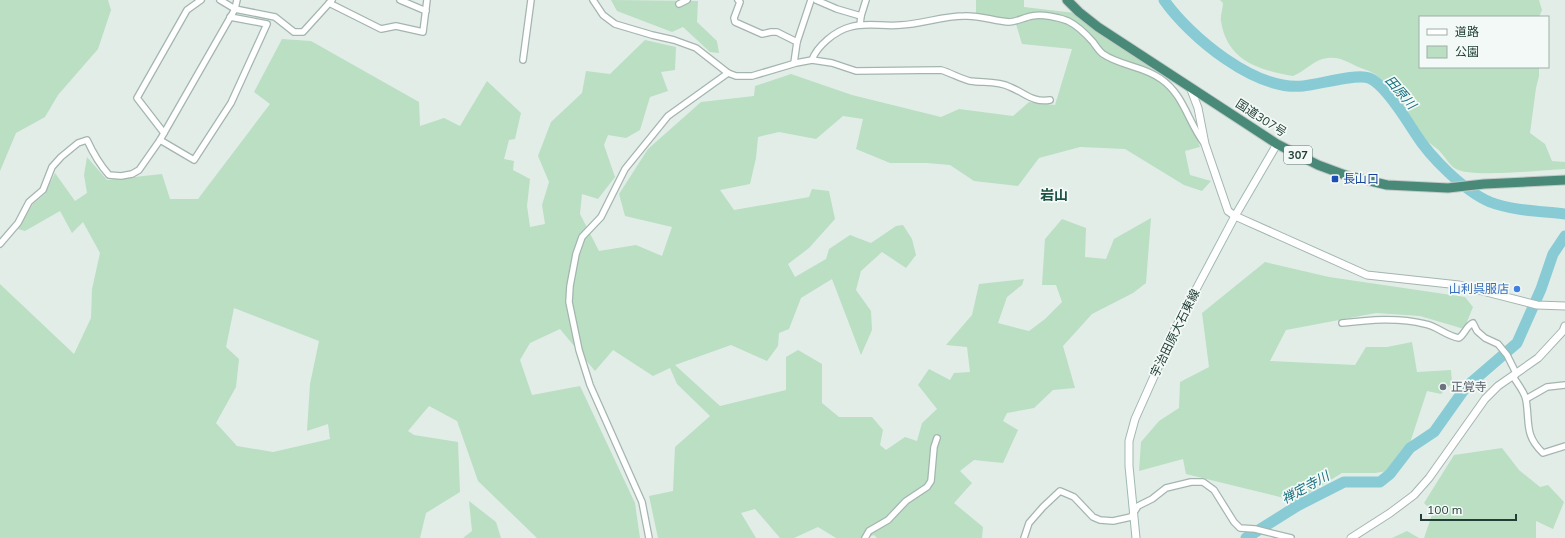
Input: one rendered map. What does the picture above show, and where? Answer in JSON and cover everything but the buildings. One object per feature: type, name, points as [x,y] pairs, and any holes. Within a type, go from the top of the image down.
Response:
[{"type":"highway","name":"国道307号","points":[[1067,0],[1098,27],[1277,144],[1318,165],[1358,179],[1387,185],[1448,188],[1484,184],[1565,180]]},
{"type":"street","points":[[164,133],[137,98],[187,10],[201,0]]},
{"type":"street","points":[[220,0],[235,9],[275,17],[294,32],[303,32],[330,2],[381,29],[396,26],[423,32],[427,0]]},
{"type":"street","points":[[0,244],[18,224],[29,202],[43,190],[52,167],[78,143],[87,140],[100,166],[109,175],[121,176],[132,174],[139,170],[160,140],[235,9],[238,0]]},
{"type":"street","points":[[400,0],[426,11]]},
{"type":"street","points":[[522,60],[531,0]]},
{"type":"street","points":[[593,0],[603,15],[615,24],[674,40],[696,48],[728,73],[736,76],[752,76],[794,63],[812,60],[832,63],[856,71],[941,70],[952,73],[969,81],[1010,86],[1022,94],[1034,99],[1043,101],[1050,100]]},
{"type":"street","points":[[679,4],[687,0]]},
{"type":"street","points":[[738,0],[740,2],[734,18],[735,22],[762,34],[777,32],[796,42]]},
{"type":"street","points":[[794,63],[796,42],[811,0]]},
{"type":"street","points":[[816,0],[837,9],[861,16]]},
{"type":"street","points":[[860,25],[866,0]]},
{"type":"street","points":[[812,60],[814,55],[836,34],[849,27],[860,25],[900,26],[964,16],[1010,22],[1034,16],[1047,16],[1068,22],[1083,31],[1101,53],[1114,61],[1161,78],[1174,90],[1191,118],[1198,136],[1205,144]]},
{"type":"street","points":[[160,140],[194,160],[231,103],[267,24],[230,17]]},
{"type":"street","points":[[649,538],[642,502],[590,385],[579,350],[570,302],[570,286],[576,254],[582,237],[601,217],[625,169],[668,116],[728,73]]},
{"type":"street","points":[[1190,87],[1198,108],[1205,144],[1228,211],[1236,216],[1367,275],[1459,285],[1537,305],[1565,306]]},
{"type":"street","name":"宇治田原大石東線","points":[[1136,538],[1129,466],[1129,441],[1135,419],[1176,327],[1277,144]]},
{"type":"street","points":[[1342,323],[1381,319],[1426,324],[1453,337],[1459,338],[1469,325],[1473,323],[1477,331],[1485,338],[1498,344],[1507,355],[1516,373],[1514,378],[1526,399],[1529,431],[1535,446],[1543,453],[1565,446]]},
{"type":"street","points":[[1351,538],[1390,513],[1414,494],[1429,478],[1485,399],[1498,386],[1538,358],[1563,331],[1565,326]]},
{"type":"street","points":[[1526,399],[1547,387],[1565,385]]},
{"type":"street","points":[[865,538],[869,531],[888,520],[906,501],[927,487],[931,481],[936,438]]},
{"type":"street","points":[[1024,538],[1029,523],[1043,506],[1060,490],[1074,497],[1093,517],[1106,522],[1131,517],[1138,506],[1152,499],[1166,488],[1191,482],[1203,482],[1214,490],[1234,522],[1240,528],[1255,529],[1291,538]]},
{"type":"green space","points":[[0,0],[108,0],[111,10],[98,49],[58,95],[45,117],[16,133],[0,171]]},
{"type":"green space","points":[[611,0],[698,1],[697,22],[717,41],[719,53],[710,52],[683,27],[672,32],[617,11]]},
{"type":"green space","points":[[976,0],[1024,0],[1024,7],[1075,13],[1148,66],[1183,98],[1200,147],[1185,151],[1190,175],[1211,181],[1202,191],[1184,185],[1125,149],[1080,147],[1039,158],[1018,186],[974,181],[950,165],[927,163],[890,163],[856,149],[863,119],[843,116],[816,139],[779,132],[758,137],[756,158],[750,184],[720,190],[734,210],[809,197],[812,189],[829,191],[835,219],[809,248],[788,264],[795,277],[826,259],[829,249],[850,235],[871,243],[896,226],[903,225],[912,239],[916,255],[906,268],[882,252],[861,271],[856,290],[871,311],[872,330],[861,355],[832,279],[801,298],[789,329],[779,333],[778,346],[767,361],[731,345],[675,365],[720,406],[786,390],[786,357],[798,350],[822,364],[822,403],[839,417],[872,417],[883,430],[880,445],[886,450],[905,437],[917,441],[922,423],[937,409],[918,385],[929,369],[950,380],[954,373],[970,372],[967,347],[946,345],[972,315],[979,284],[1024,279],[1022,285],[1007,297],[998,323],[1029,331],[1045,319],[1062,302],[1056,285],[1042,285],[1045,239],[1062,219],[1086,228],[1085,257],[1106,259],[1114,239],[1151,218],[1146,283],[1133,293],[1092,314],[1063,346],[1075,388],[1053,390],[1034,408],[1007,413],[1003,421],[1018,430],[1003,463],[974,460],[960,471],[972,483],[954,503],[983,527],[982,538],[877,538],[874,535],[865,538],[836,538],[818,527],[794,538],[780,538],[755,509],[741,513],[756,538],[658,538],[649,496],[673,491],[675,447],[710,416],[677,384],[670,368],[653,376],[613,350],[595,371],[560,329],[530,343],[520,360],[532,395],[580,386],[635,503],[640,538],[537,538],[478,481],[457,421],[429,406],[408,431],[414,435],[458,442],[460,492],[426,513],[420,538],[0,538],[0,284],[74,354],[91,318],[92,289],[100,253],[83,222],[72,233],[60,211],[25,231],[18,229],[32,205],[45,194],[55,173],[75,201],[87,193],[84,175],[87,157],[107,180],[162,174],[170,199],[198,199],[270,104],[254,92],[282,39],[311,41],[419,102],[420,126],[444,118],[460,126],[487,81],[521,113],[515,139],[509,140],[504,159],[514,161],[513,170],[530,179],[527,206],[530,227],[545,224],[542,205],[549,182],[538,156],[551,122],[582,93],[586,71],[610,74],[645,40],[676,47],[675,70],[661,72],[668,91],[650,97],[640,130],[626,138],[608,135],[604,145],[615,177],[598,199],[582,194],[580,214],[599,251],[636,245],[662,256],[672,227],[625,216],[619,194],[648,149],[701,102],[754,96],[755,86],[791,74],[852,95],[941,117],[959,109],[1013,116],[1029,102],[1055,105],[1072,49],[1022,44],[1016,24],[976,13]],"holes":[[[234,308],[319,341],[310,384],[307,431],[328,424],[330,439],[273,452],[237,446],[216,423],[236,387],[239,359],[226,347]]]},
{"type":"green space","points":[[1220,0],[1539,0],[1542,10],[1539,16],[1419,16],[1419,68],[1539,68],[1530,133],[1545,144],[1552,161],[1565,162],[1565,169],[1477,173],[1464,172],[1456,169],[1439,150],[1426,140],[1391,89],[1371,72],[1342,60],[1328,58],[1314,63],[1293,76],[1280,74],[1257,67],[1246,61],[1230,46],[1224,35],[1221,19],[1223,3]]},
{"type":"green space","points":[[1265,262],[1329,277],[1465,297],[1473,307],[1464,329],[1420,316],[1376,313],[1286,330],[1270,361],[1355,365],[1366,347],[1387,347],[1412,342],[1417,372],[1451,370],[1452,383],[1441,394],[1427,391],[1410,443],[1388,471],[1375,473],[1342,473],[1296,501],[1186,474],[1183,459],[1139,471],[1141,442],[1159,421],[1179,408],[1180,382],[1209,367],[1202,313]]},
{"type":"green space","points":[[1502,448],[1519,470],[1540,487],[1548,485],[1564,502],[1553,529],[1536,521],[1536,538],[1424,538],[1433,512],[1424,503],[1454,455]]},
{"type":"green space","points":[[469,501],[496,522],[501,538],[463,538],[472,531]]},
{"type":"green space","points":[[1407,531],[1419,538],[1392,538]]},
{"type":"waterway","name":"田原川","points":[[1164,0],[1175,15],[1207,45],[1225,59],[1245,71],[1265,80],[1284,85],[1303,86],[1346,78],[1369,78],[1382,87],[1388,94],[1429,152],[1448,172],[1469,190],[1480,197],[1499,205],[1518,209],[1565,214]]},
{"type":"waterway","name":"禅定寺川","points":[[1246,538],[1297,506],[1344,482],[1380,482],[1390,474],[1410,448],[1434,432],[1466,387],[1517,343],[1541,289],[1553,254],[1565,236]]},
{"type":"place","name":"長山口","points":[[1335,179]]},
{"type":"place","name":"山利呉服店","points":[[1517,289]]},
{"type":"place","name":"正覚寺","points":[[1443,387]]},
{"type":"district","name":"岩山","points":[[1054,195]]}]
